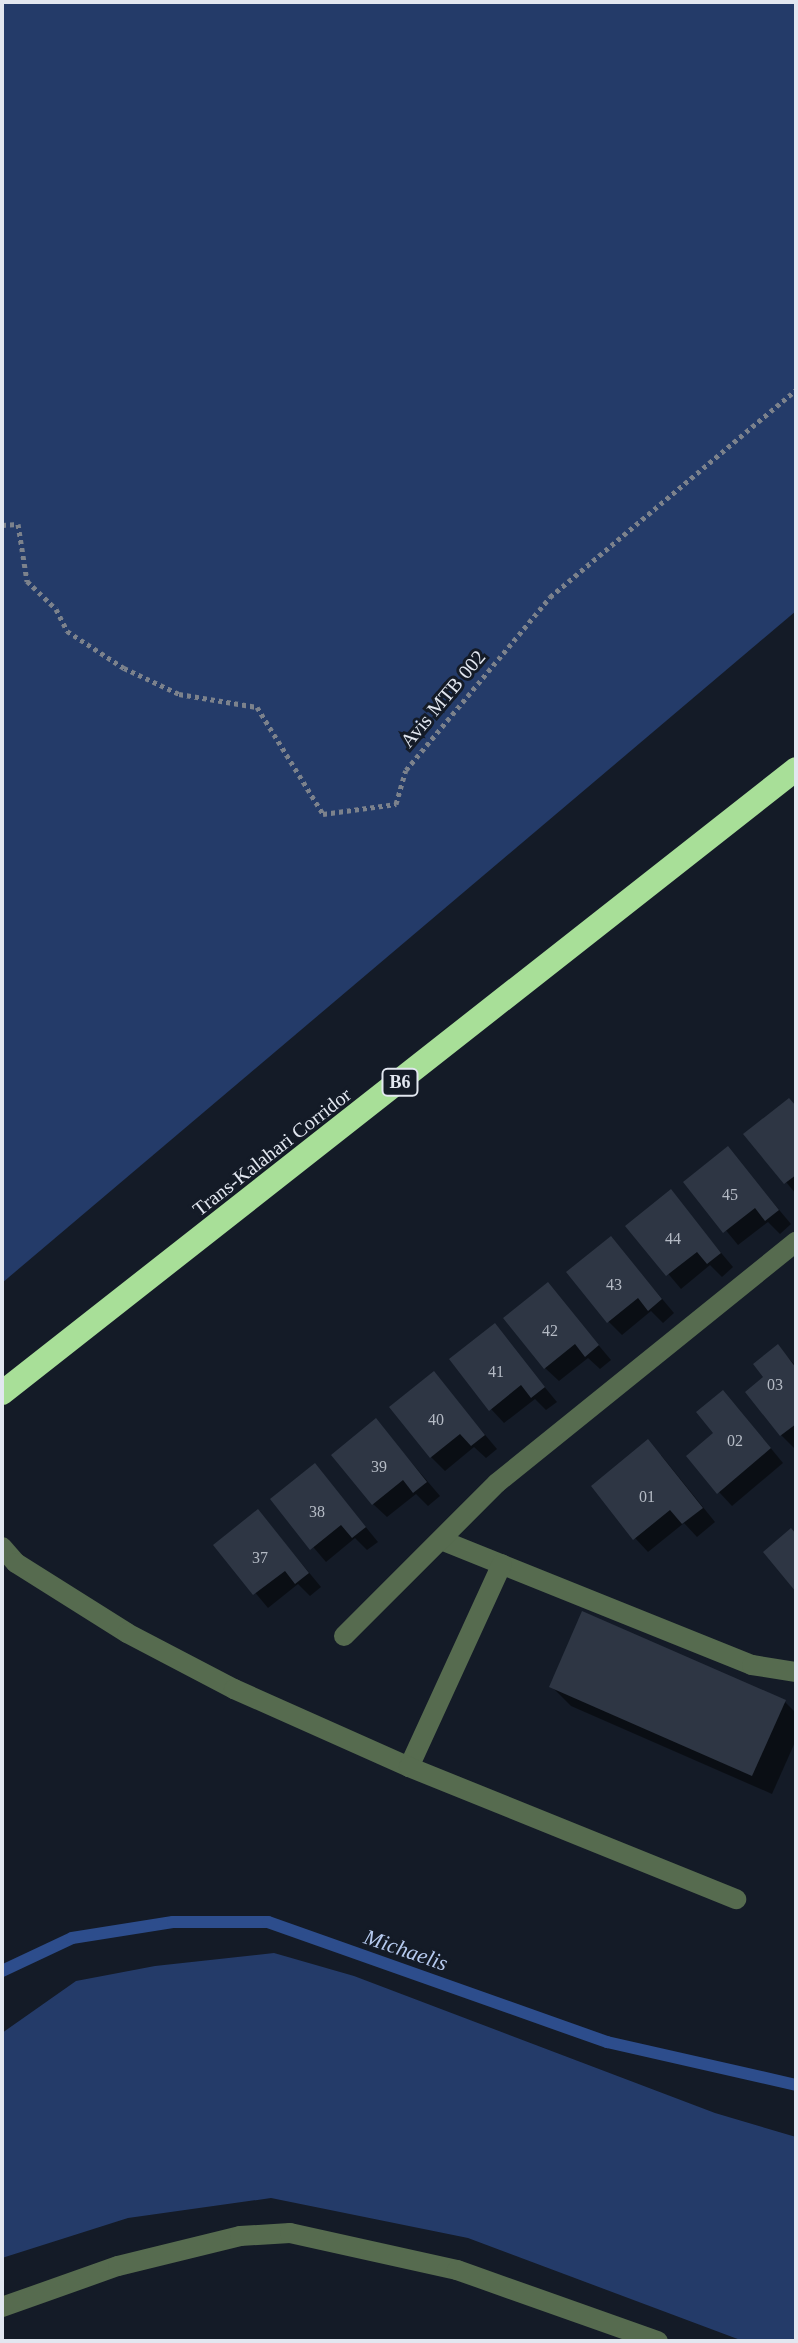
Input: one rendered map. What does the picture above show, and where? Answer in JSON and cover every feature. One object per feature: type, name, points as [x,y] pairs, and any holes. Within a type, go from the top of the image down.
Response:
[{"type":"highway","name":"Trans-Kalahari Corridor","points":[[2,1393],[796,769]]},
{"type":"street","points":[[344,1636],[497,1483],[796,1242]]},
{"type":"street","points":[[441,1540],[752,1665],[796,1672]]},
{"type":"street","points":[[2,1547],[16,1563],[127,1633],[234,1689],[409,1767],[736,1899]]},
{"type":"street","points":[[409,1767],[502,1564]]},
{"type":"street","points":[[2,2307],[118,2266],[240,2236],[290,2233],[457,2270],[658,2341]]},
{"type":"path","name":"Avis MTB 002","points":[[2,525],[18,524],[27,581],[56,609],[67,631],[124,668],[179,694],[257,707],[323,814],[396,804],[413,760],[550,597],[796,390]]},
{"type":"shaded area","points":[[2,2],[796,2],[796,611],[2,1283]]},
{"type":"shaded area","points":[[274,1953],[354,1976],[715,2113],[796,2137],[796,2341],[743,2341],[468,2238],[271,2198],[128,2218],[2,2258],[2,2033],[76,1981],[155,1966]]},
{"type":"building","points":[[789,1098],[796,1106],[796,1175],[784,1184],[743,1134]]},
{"type":"building","points":[[728,1146],[779,1210],[765,1221],[755,1208],[723,1233],[683,1182]]},
{"type":"building","points":[[671,1189],[721,1253],[707,1264],[697,1252],[666,1276],[625,1226]]},
{"type":"building","points":[[611,1236],[662,1299],[648,1311],[638,1298],[607,1323],[566,1272]]},
{"type":"building","points":[[548,1282],[599,1345],[585,1357],[575,1344],[544,1369],[503,1318]]},
{"type":"building","points":[[495,1323],[545,1387],[531,1398],[521,1385],[489,1411],[449,1359]]},
{"type":"building","points":[[778,1344],[796,1368],[796,1424],[780,1436],[745,1392],[763,1377],[753,1364]]},
{"type":"building","points":[[434,1371],[485,1435],[471,1446],[460,1434],[430,1458],[389,1407]]},
{"type":"building","points":[[723,1390],[771,1448],[717,1494],[686,1456],[713,1433],[696,1412]]},
{"type":"building","points":[[376,1418],[427,1482],[413,1493],[403,1480],[372,1505],[331,1455]]},
{"type":"building","points":[[648,1439],[703,1508],[682,1524],[670,1510],[633,1540],[591,1486]]},
{"type":"building","points":[[315,1463],[366,1527],[352,1538],[341,1525],[310,1550],[270,1499]]},
{"type":"building","points":[[258,1509],[309,1573],[295,1584],[285,1571],[253,1595],[213,1545]]},
{"type":"building","points":[[791,1528],[796,1534],[796,1592],[763,1552]]},
{"type":"building","points":[[582,1611],[786,1700],[752,1776],[549,1687]]},
{"type":"waterway","name":"Michaelis","points":[[2,1971],[72,1938],[173,1922],[268,1922],[607,2042],[796,2085]]}]
